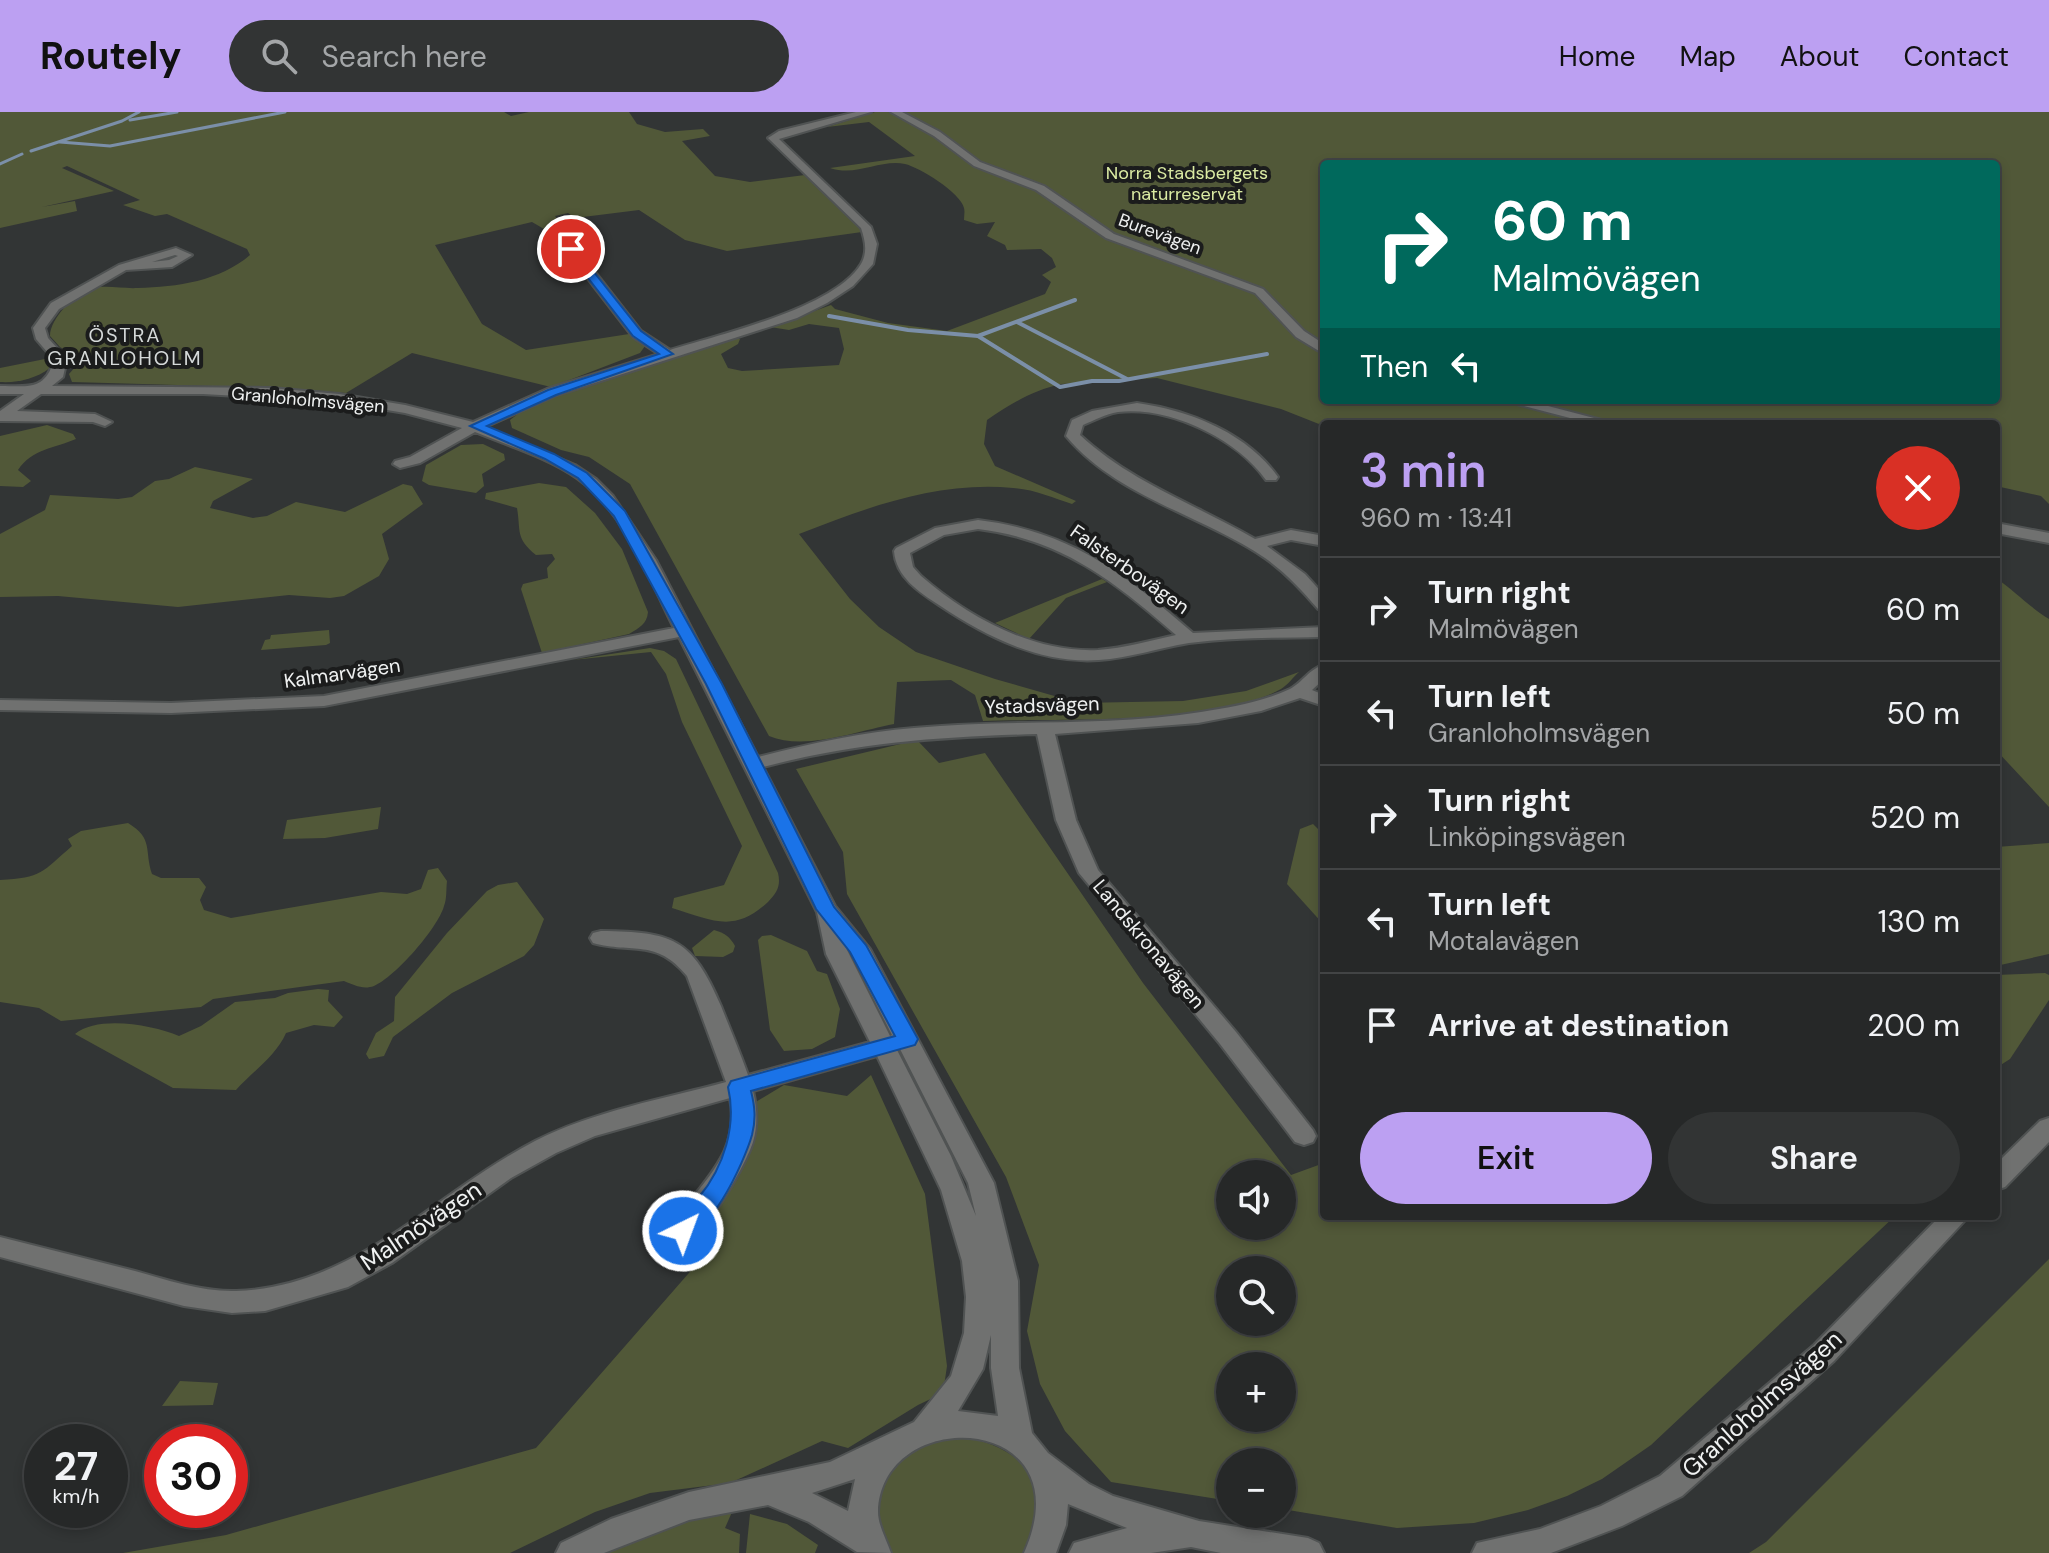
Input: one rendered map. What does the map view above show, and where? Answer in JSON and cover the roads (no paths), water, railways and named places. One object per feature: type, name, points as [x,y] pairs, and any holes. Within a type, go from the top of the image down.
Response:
[{"type":"street","points":[[400,464],[415,460],[476,426],[552,392],[793,315],[849,284],[867,264],[872,244],[866,227],[773,138],[782,133],[867,112]]},
{"type":"street","name":"Burevägen","points":[[895,112],[937,134],[977,164],[1040,188],[1110,236],[1259,291],[1300,334],[1320,347]]},
{"type":"street","points":[[573,242],[571,249],[637,334],[668,354]]},
{"type":"street","points":[[2,416],[56,377],[61,366],[56,351],[42,339],[39,328],[46,317],[90,283],[135,263]]},
{"type":"street","name":"Granloholmsvägen","points":[[0,390],[286,394],[357,401],[476,426],[549,457],[592,483],[620,514],[686,631],[826,909],[837,954],[896,1042],[981,1183],[995,1229],[1005,1281],[1005,1368],[1019,1440]]},
{"type":"street","points":[[1525,404],[1593,420]]},
{"type":"street","points":[[1271,477],[1264,466],[1229,441],[1192,419],[1173,412],[1140,408],[1105,411],[1077,423],[1073,436],[1090,455],[1152,494],[1251,545],[1293,571],[1320,600]]},
{"type":"street","points":[[2,416],[95,418],[105,422]]},
{"type":"street","name":"Falsterbovägen","points":[[1189,638],[1158,610],[1111,577],[1033,532],[997,524],[963,525],[919,539],[902,551],[901,562],[906,570],[929,591],[988,629],[1020,645],[1056,653],[1097,655],[1189,638],[1320,632]]},
{"type":"street","points":[[2000,529],[2049,538]]},
{"type":"street","points":[[1251,545],[1291,535],[1320,540]]},
{"type":"street","name":"Kalmarvägen","points":[[0,705],[171,708],[324,701],[686,631]]},
{"type":"street","name":"Ystadsvägen","points":[[753,764],[912,734],[1197,719],[1250,709],[1299,691],[1320,678]]},
{"type":"street","points":[[1299,691],[1320,699]]},
{"type":"street","name":"Landskronavägen","points":[[1045,727],[1062,815],[1072,843],[1089,873],[1228,1038],[1304,1136]]},
{"type":"street","points":[[601,938],[641,939],[674,948],[687,959],[697,974],[739,1087],[744,1109],[741,1134],[730,1167],[710,1200],[683,1231]]},
{"type":"street","name":"Granloholmsvägen","points":[[872,1547],[863,1507],[868,1484],[880,1462],[913,1435],[967,1373],[975,1349],[979,1280],[969,1233],[896,1042]]},
{"type":"street","name":"Malmövägen","points":[[0,1247],[184,1295],[232,1302],[265,1300],[339,1279],[383,1256],[502,1171],[547,1146],[588,1129],[896,1042]]},
{"type":"street","points":[[2000,1176],[2049,1127]]},
{"type":"street","name":"Granloholmsvägen","points":[[1488,1553],[1540,1543],[1611,1516],[1671,1486],[1824,1353],[1952,1220]]},
{"type":"street","points":[[572,1553],[622,1529],[689,1506],[835,1474],[913,1435],[943,1424],[977,1424],[1019,1440],[1041,1464],[1078,1494],[1107,1508],[1199,1535],[1308,1553]]},
{"type":"street","points":[[1040,1553],[1048,1538],[1053,1516],[1052,1490],[1041,1464]]},
{"type":"street","points":[[768,1491],[803,1502],[837,1518],[872,1547]]},
{"type":"street","points":[[1085,1553],[1135,1540],[1199,1535]]},
{"type":"waterway","points":[[31,151],[122,121],[139,112]]},
{"type":"waterway","points":[[130,120],[177,112]]},
{"type":"waterway","points":[[60,142],[110,146],[285,112]]},
{"type":"waterway","points":[[0,164],[22,154]]},
{"type":"waterway","points":[[978,336],[1075,300]]},
{"type":"waterway","points":[[829,316],[908,330],[978,336]]},
{"type":"waterway","points":[[1017,322],[1127,379]]},
{"type":"waterway","points":[[978,336],[1060,387],[1092,381],[1119,381],[1267,354]]},
{"type":"district","name":"ÖSTRA GRANLOHOLM","points":[[125,346]]},
{"type":"park label","name":"Norra Stadsbergets naturreservat","points":[[1187,183]]}]
